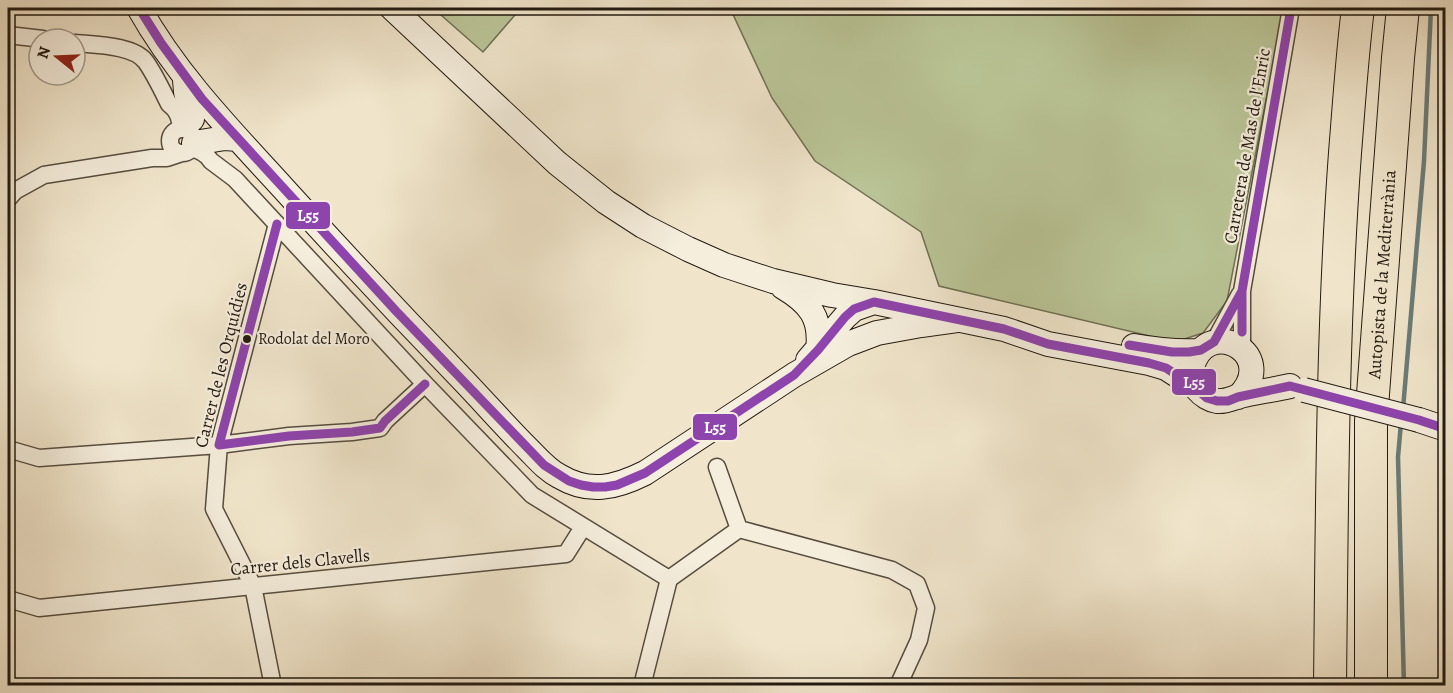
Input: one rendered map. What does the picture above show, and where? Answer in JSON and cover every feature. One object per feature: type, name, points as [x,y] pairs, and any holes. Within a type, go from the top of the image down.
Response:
[{"type":"highway","points":[[1330,686],[1333,415],[1339,233],[1358,8]]},
{"type":"highway","name":"Autopista de la Mediterrània","points":[[1371,686],[1371,421],[1403,8]]},
{"type":"main road","points":[[140,8],[148,24],[185,77],[192,137],[238,139],[396,311],[517,438],[558,476],[587,488],[600,488],[630,481],[645,474],[794,375],[848,344],[877,333],[957,320]]},
{"type":"main road","points":[[392,8],[557,163],[606,202],[643,226],[688,249],[724,265],[773,281],[1004,329],[1048,344],[1149,363],[1166,368],[1183,379],[1194,382]]},
{"type":"main road","points":[[773,281],[798,296],[812,311],[817,324],[818,350]]},
{"type":"main road","points":[[794,375],[845,317],[854,309],[874,302]]},
{"type":"main road","points":[[1004,329],[1046,330],[1156,350],[1180,352],[1224,341],[1234,344],[1247,357],[1297,388],[1446,429]]},
{"type":"main road","points":[[1207,346],[1193,363],[1192,373],[1199,391],[1207,398],[1228,401],[1238,397],[1297,388]]},
{"type":"main road","points":[[1238,397],[1246,389],[1251,378],[1247,357]]},
{"type":"street","name":"Carretera de Mas de l'Enric","points":[[1242,291],[1291,8]]},
{"type":"street","points":[[8,35],[27,37]]},
{"type":"street","points":[[87,44],[119,48],[145,60],[169,104],[174,107],[192,137],[236,179],[425,384],[532,495],[669,579]]},
{"type":"street","points":[[8,199],[15,191],[44,175],[152,158],[167,158],[192,137]]},
{"type":"street","name":"Carrer de les Orquídies","points":[[273,686],[253,586],[214,509],[219,446],[277,224]]},
{"type":"street","points":[[1207,346],[1242,291]]},
{"type":"street","points":[[1242,291],[1247,357]]},
{"type":"street","points":[[8,449],[39,458],[219,446],[289,436],[380,428],[425,384]]},
{"type":"street","points":[[717,467],[739,529]]},
{"type":"street","name":"Carrer dels Clavells","points":[[8,599],[39,608],[566,554],[583,527]]},
{"type":"street","points":[[642,686],[669,579],[739,529]]},
{"type":"street","points":[[739,529],[892,570],[917,584],[926,608],[919,640],[898,686]]},
{"type":"green space","points":[[433,8],[521,8],[483,52]]},
{"type":"green space","points":[[730,8],[1284,8],[1227,301],[1203,333],[1175,342],[939,286],[921,232],[815,161],[772,98]]},
{"type":"waterway","points":[[1403,409],[1424,161],[1431,8]]},
{"type":"waterway","points":[[1401,423],[1398,457],[1404,686]]},
{"type":"transit line","name":"L55","points":[[139,8],[161,43],[202,99],[396,311],[544,465],[569,481],[581,485],[593,487],[617,485],[645,473],[794,375],[845,317],[854,309],[874,302],[1004,329],[1048,344],[1149,363],[1166,368],[1183,379],[1194,382],[1207,398],[1217,401],[1228,401],[1290,386],[1446,429]]},
{"type":"transit line","name":"L55","points":[[1242,332],[1242,291],[1291,8]]},
{"type":"transit line","name":"L55","points":[[219,445],[277,224]]},
{"type":"transit line","name":"L55","points":[[1129,345],[1172,352],[1201,350],[1214,342],[1242,291]]},
{"type":"transit line","name":"L55","points":[[219,445],[380,428],[425,384]]},
{"type":"place","name":"Rodolat del Moro","points":[[247,339]]}]
